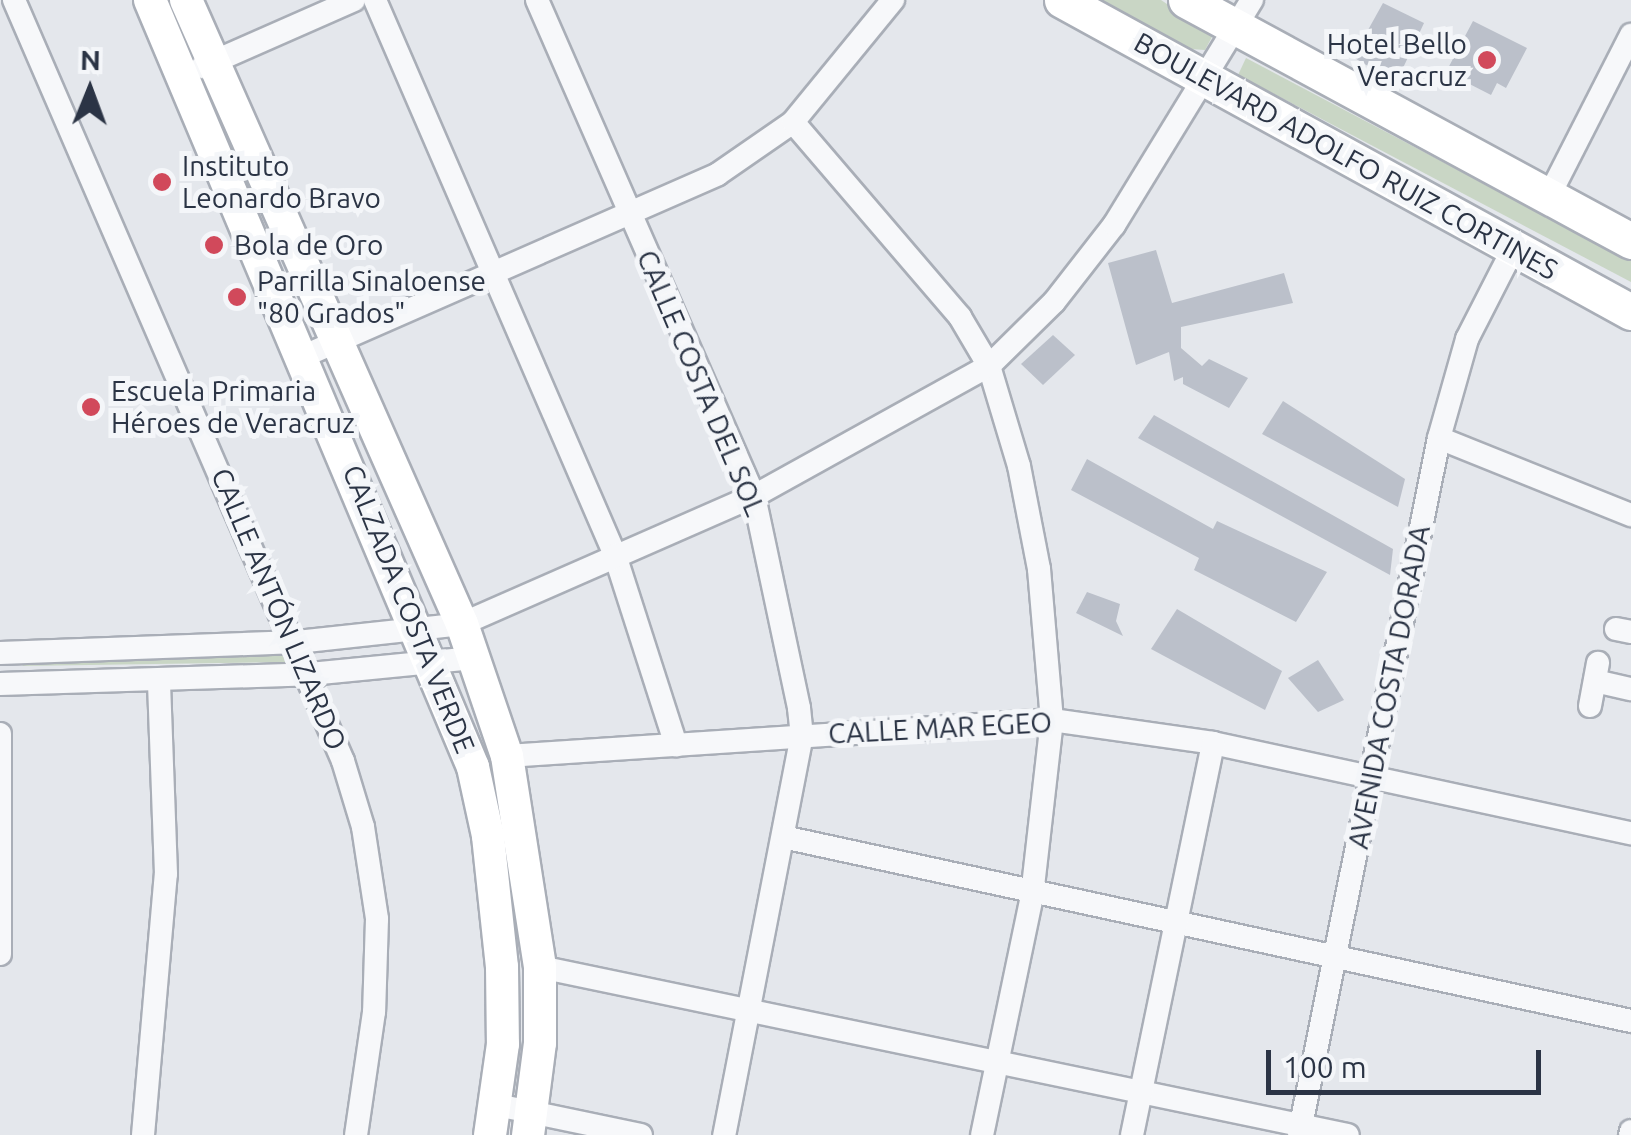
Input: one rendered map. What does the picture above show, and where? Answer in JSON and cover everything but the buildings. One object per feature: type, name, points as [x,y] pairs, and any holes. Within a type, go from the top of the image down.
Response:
[{"type":"main road","name":"CALZADA COSTA VERDE","points":[[150,0],[421,632],[473,767],[491,853],[502,966],[493,1120]]},
{"type":"main road","name":"CALZADA COSTA VERDE","points":[[186,0],[462,624],[507,756],[540,967],[530,1123]]},
{"type":"main road","name":"BOULEVARD ADOLFO RUIZ CORTINES","points":[[1062,0],[1631,312]]},
{"type":"main road","points":[[1186,0],[1244,14],[1631,242]]},
{"type":"street","name":"CALLE ANTÓN LIZARDO","points":[[14,0],[297,642],[363,827],[376,919],[374,1012],[356,1135]]},
{"type":"street","points":[[183,75],[354,0]]},
{"type":"street","points":[[376,0],[615,555],[676,746]]},
{"type":"street","name":"CALLE COSTA DEL SOL","points":[[537,0],[754,496],[776,577],[802,735],[724,1135]]},
{"type":"street","points":[[304,356],[718,174],[793,122],[893,0]]},
{"type":"street","points":[[0,653],[297,642],[421,632],[462,624],[754,496],[989,366],[1054,302],[1114,225],[1244,14]]},
{"type":"street","points":[[1549,196],[1631,35]]},
{"type":"street","points":[[793,122],[960,318],[989,366],[1019,466],[1038,569],[1052,720],[1032,896],[982,1135]]},
{"type":"street","name":"AVENIDA COSTA DORADA","points":[[1300,1130],[1439,438],[1467,339],[1513,249]]},
{"type":"street","points":[[262,257],[274,264],[304,332],[336,343]]},
{"type":"street","points":[[1439,438],[1631,515]]},
{"type":"street","points":[[0,684],[310,674],[435,666],[473,658]]},
{"type":"street","points":[[1590,706],[1596,672],[1631,689]]},
{"type":"street","points":[[143,1135],[166,874],[158,681]]},
{"type":"street","name":"CALLE MAR EGEO","points":[[507,756],[1052,720],[1213,743],[1631,833]]},
{"type":"street","points":[[0,734],[0,954]]},
{"type":"street","points":[[1132,1135],[1213,743]]},
{"type":"street","points":[[783,838],[1336,962],[1631,1021]]},
{"type":"street","points":[[540,967],[751,1007],[1300,1130],[1348,1135]]},
{"type":"street","points":[[493,1120],[641,1135]]},
{"type":"green space","points":[[1094,0],[1161,0],[1213,35],[1205,50],[1191,49]]},
{"type":"green space","points":[[1246,58],[1631,261],[1631,282],[1238,75]]},
{"type":"green space","points":[[289,652],[289,662],[22,666],[29,660]]},
{"type":"place","name":"Hotel Bello Veracruz","points":[[1487,60]]},
{"type":"place","name":"Instituto Leonardo Bravo","points":[[162,182]]},
{"type":"place","name":"Bola de Oro","points":[[214,245]]},
{"type":"place","name":"Parrilla Sinaloense \"80 Grados\"","points":[[237,297]]},
{"type":"place","name":"Escuela Primaria Héroes de Veracruz","points":[[91,407]]}]
